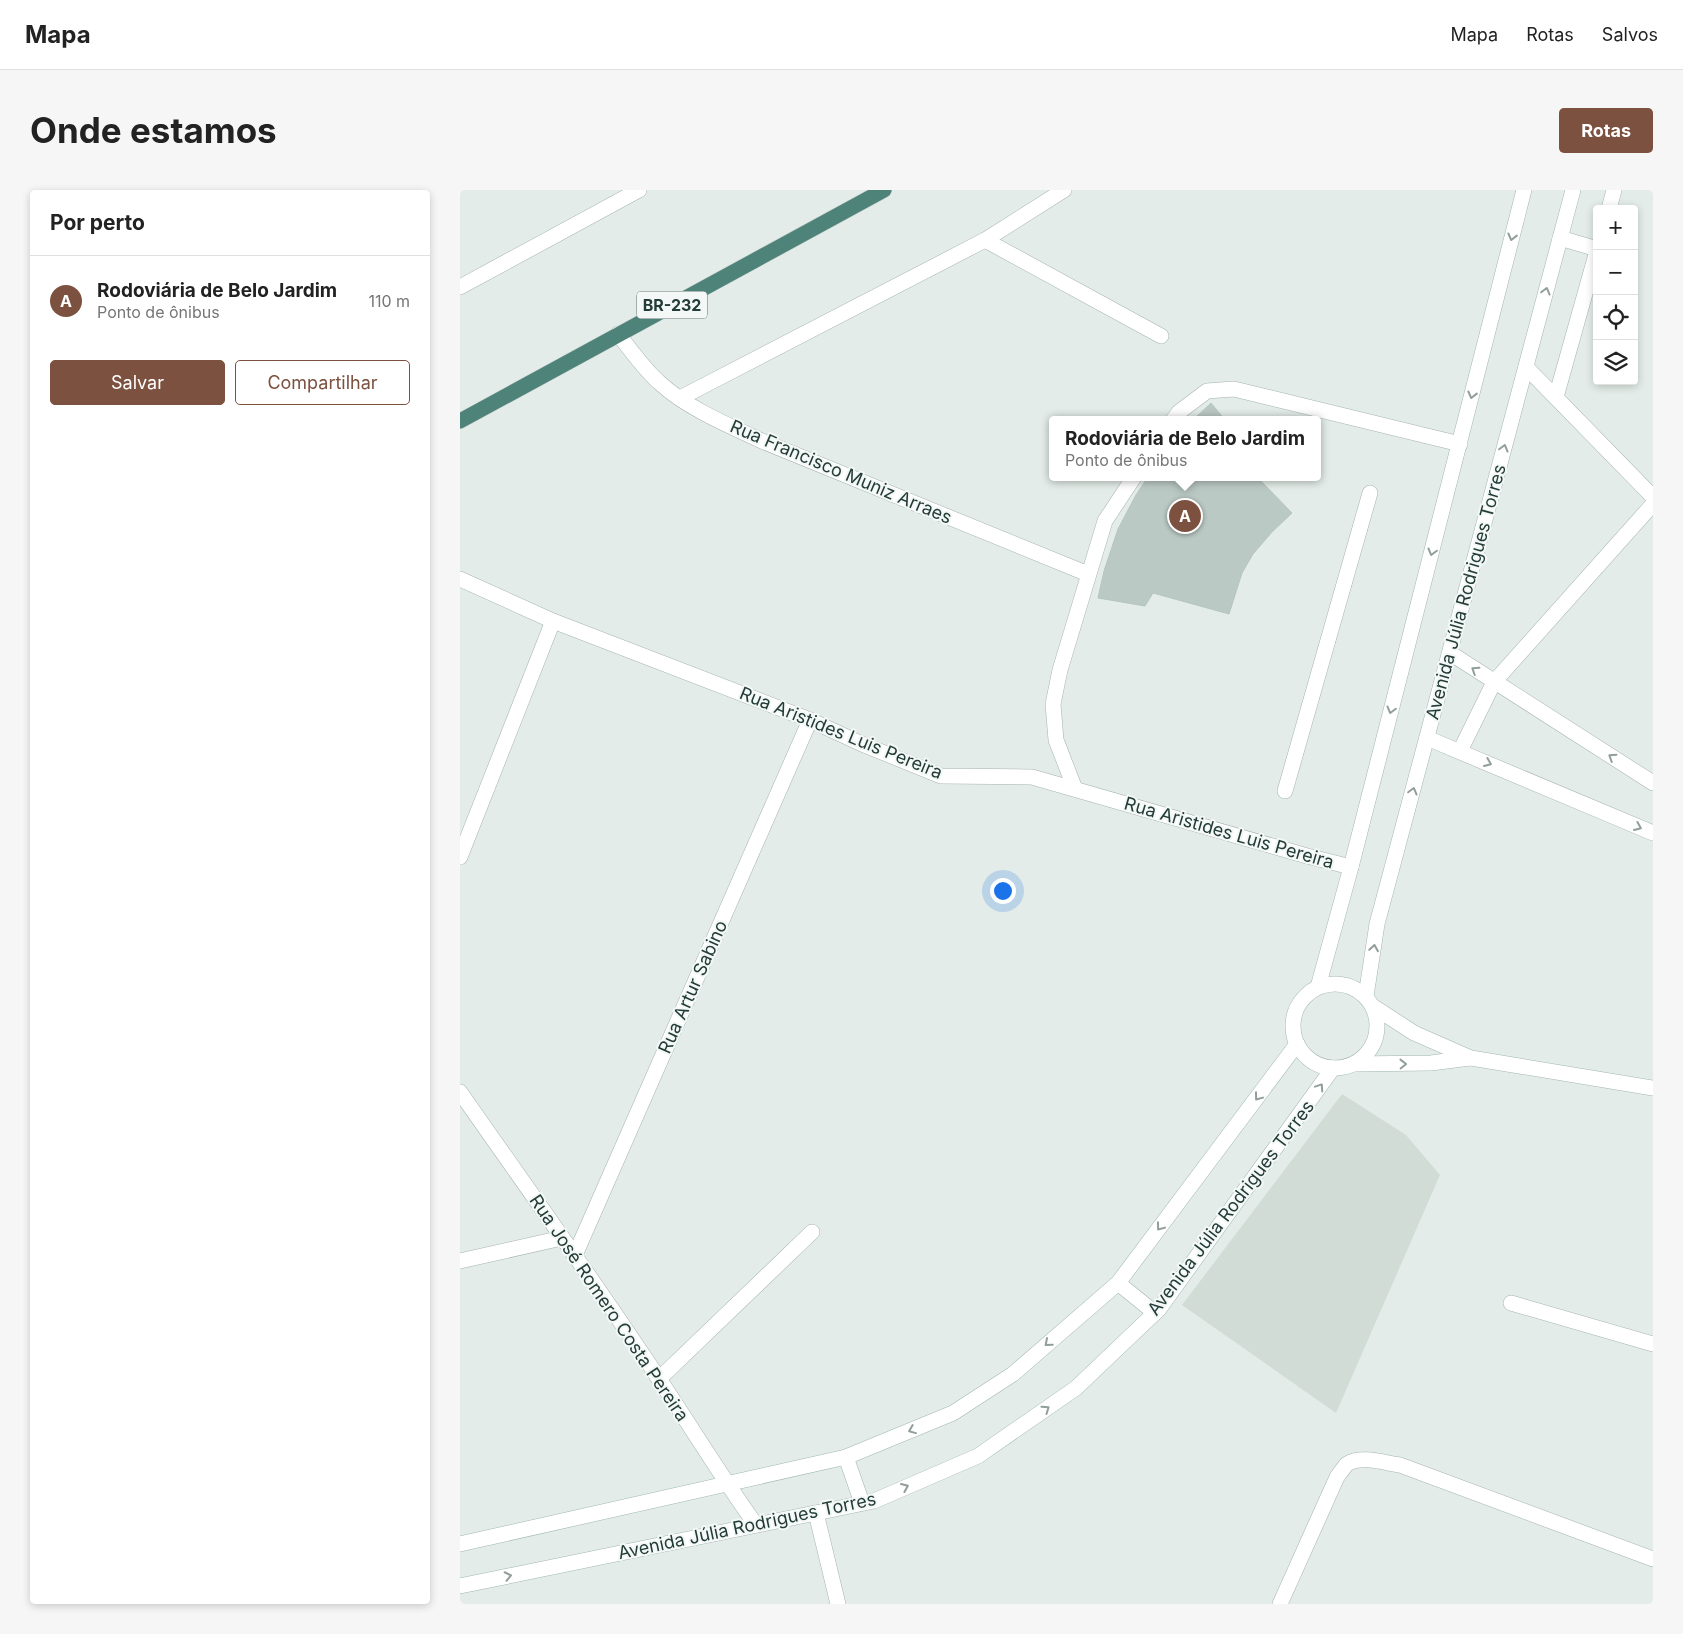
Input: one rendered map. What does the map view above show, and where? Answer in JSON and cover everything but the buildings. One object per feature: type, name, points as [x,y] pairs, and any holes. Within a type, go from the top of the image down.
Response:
[{"type":"highway","name":"BR-232","points":[[460,421],[884,190]]},
{"type":"street","points":[[460,287],[639,190]]},
{"type":"street","points":[[680,398],[984,240],[1064,190]]},
{"type":"street","points":[[1318,987],[1351,867],[1524,190]]},
{"type":"street","name":"Avenida Júlia Rodrigues Torres","points":[[1370,1002],[1377,924],[1573,190]]},
{"type":"street","points":[[1610,205],[1614,190]]},
{"type":"street","points":[[1560,238],[1593,249]]},
{"type":"street","points":[[984,240],[1161,336]]},
{"type":"street","points":[[1556,397],[1593,264]]},
{"type":"street","name":"Rua Francisco Muniz Arraes","points":[[618,334],[660,384],[680,398],[762,442],[1088,574]]},
{"type":"street","points":[[1526,367],[1653,496]]},
{"type":"street","points":[[1176,416],[1179,412],[1207,391],[1234,389],[1460,444]]},
{"type":"street","points":[[1075,789],[1056,740],[1053,704],[1060,670],[1105,521],[1131,481]]},
{"type":"street","points":[[1284,791],[1370,493]]},
{"type":"street","points":[[1460,751],[1494,682],[1653,504]]},
{"type":"street","name":"Rua Aristides Luis Pereira","points":[[460,579],[553,622],[810,720],[862,744],[941,776],[1032,777],[1351,867]]},
{"type":"street","points":[[460,857],[553,622]]},
{"type":"street","points":[[1450,653],[1653,784]]},
{"type":"street","name":"Rua Artur Sabino","points":[[575,1255],[810,720]]},
{"type":"street","points":[[1427,738],[1653,833]]},
{"type":"street","points":[[1471,1058],[1432,1063],[1354,1064],[1332,1068],[1322,1066],[1312,1061],[1297,1044],[1294,1018],[1298,1006],[1307,995],[1318,987],[1330,984],[1343,984],[1356,988],[1370,1002],[1414,1033],[1471,1058],[1653,1088]]},
{"type":"street","points":[[1354,1064],[1365,1056],[1373,1046],[1377,1033],[1378,1020],[1370,1002]]},
{"type":"street","points":[[460,1544],[846,1457],[953,1413],[1013,1374],[1118,1282],[1297,1044]]},
{"type":"street","name":"Avenida Júlia Rodrigues Torres","points":[[460,1586],[874,1501],[978,1456],[1076,1388],[1155,1313],[1332,1068]]},
{"type":"street","name":"Rua José Romero Costa Pereira","points":[[460,1092],[575,1255],[659,1379],[726,1483],[756,1525]]},
{"type":"street","points":[[659,1379],[812,1232]]},
{"type":"street","points":[[460,1262],[562,1238]]},
{"type":"street","points":[[1118,1282],[1155,1313]]},
{"type":"street","points":[[1511,1303],[1653,1344]]},
{"type":"street","points":[[846,1457],[862,1503]]},
{"type":"street","points":[[1280,1604],[1338,1477],[1347,1464],[1358,1460],[1400,1465],[1653,1559]]},
{"type":"street","points":[[816,1513],[838,1604]]},
{"type":"shaded area","points":[[1342,1094],[1406,1135],[1440,1175],[1336,1413],[1182,1305]]},
{"type":"place","name":"Rodoviária de Belo Jardim","points":[[1185,516]]}]
